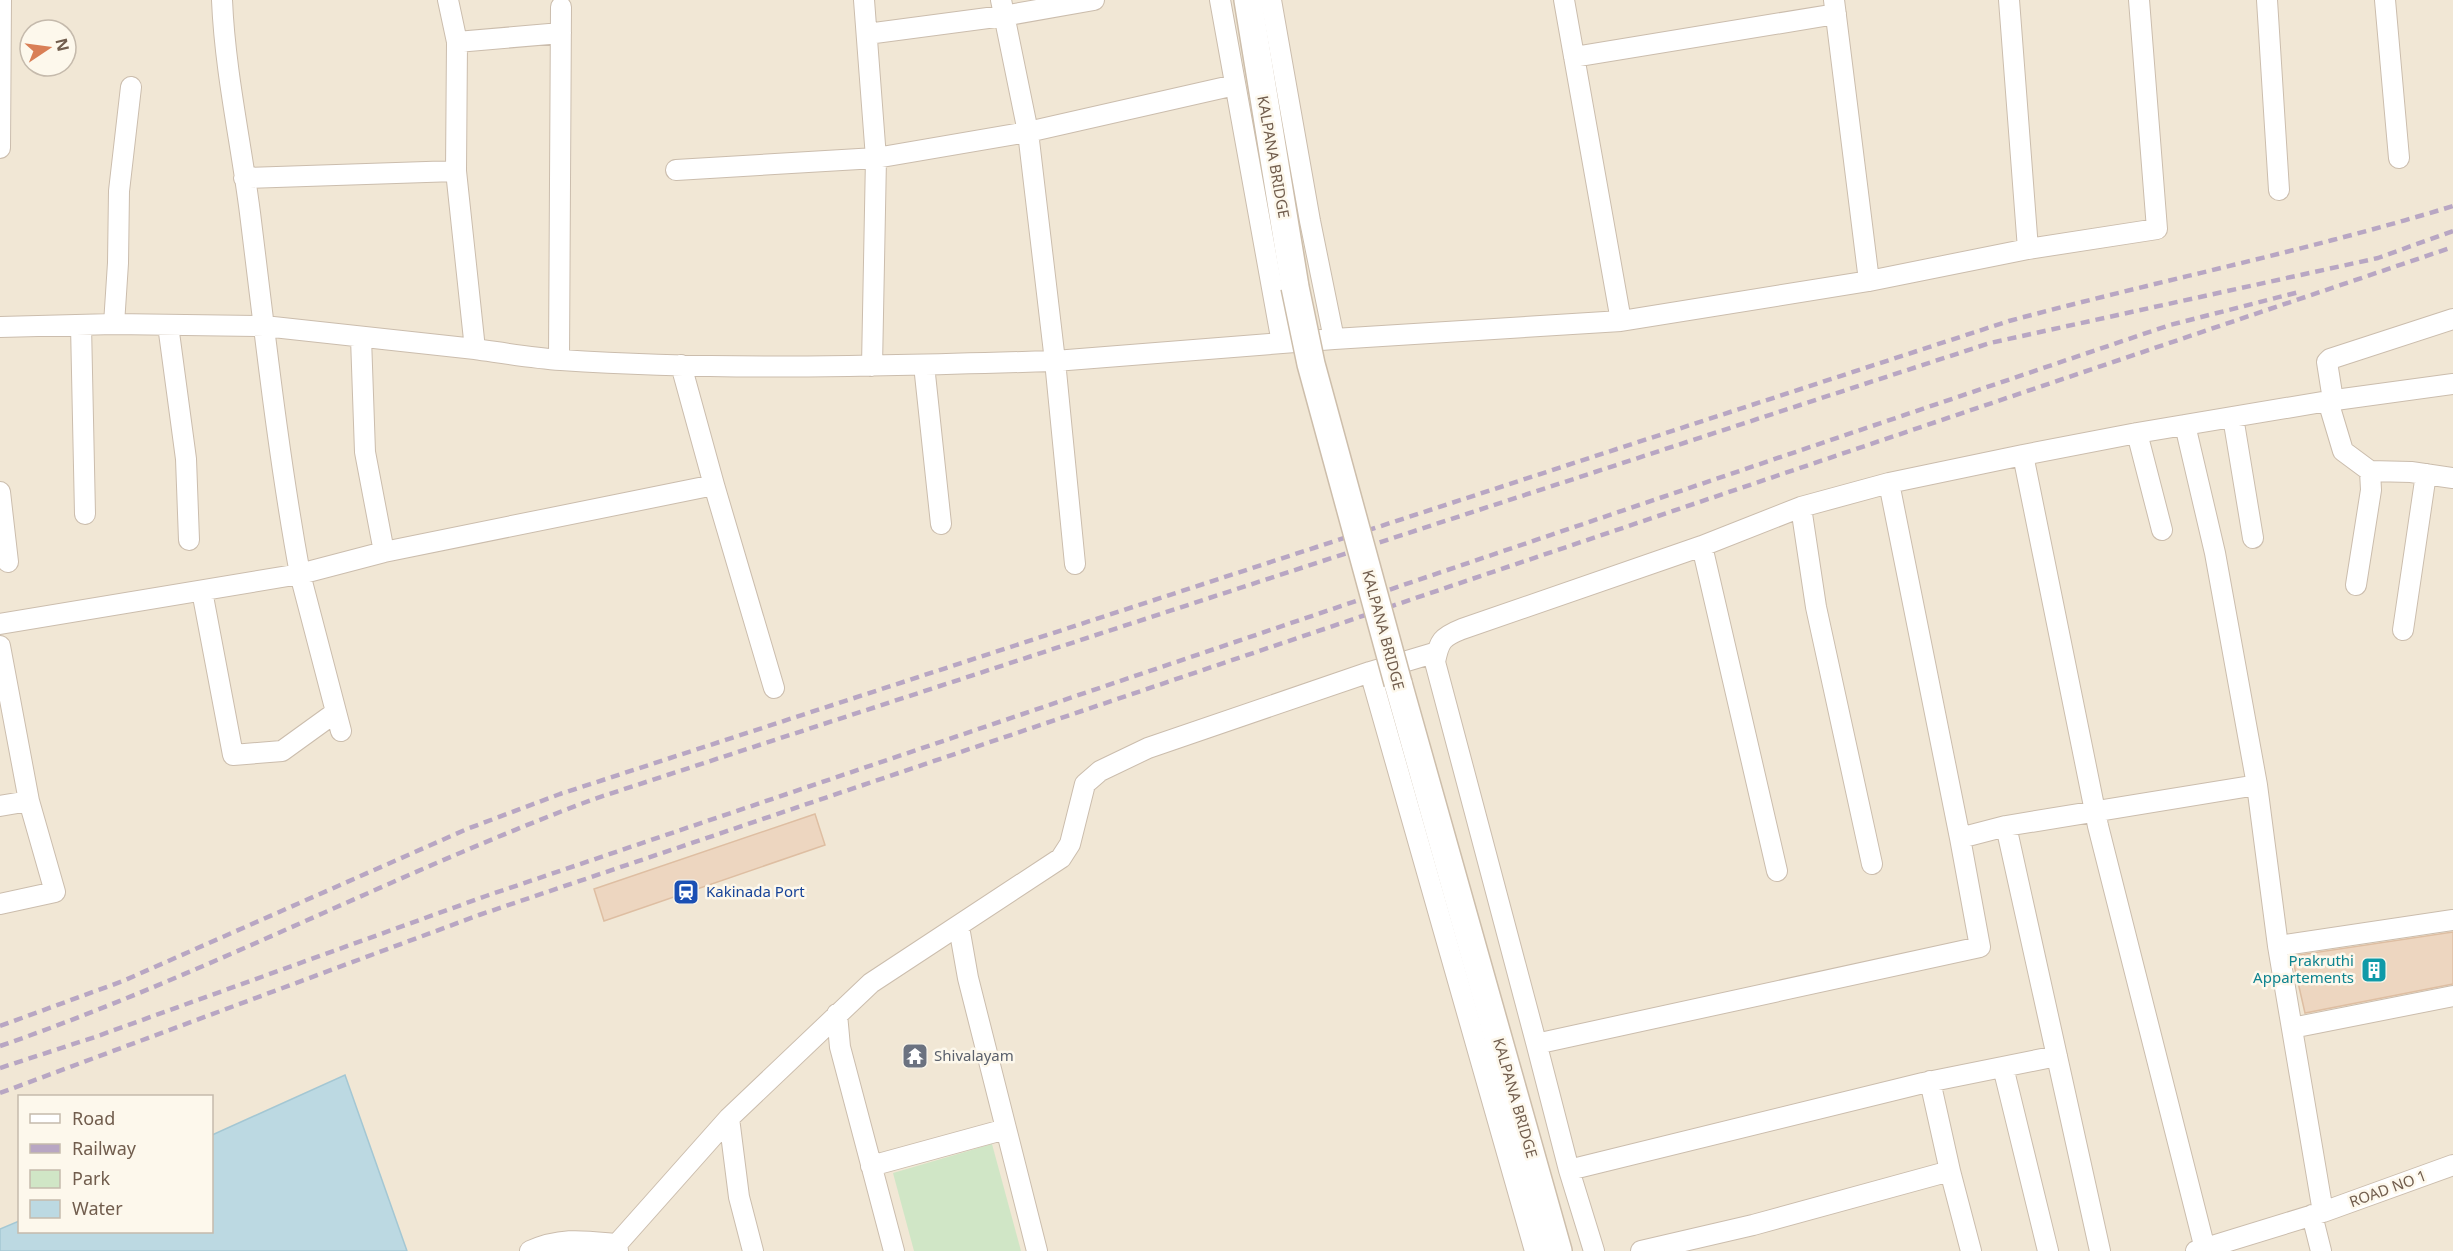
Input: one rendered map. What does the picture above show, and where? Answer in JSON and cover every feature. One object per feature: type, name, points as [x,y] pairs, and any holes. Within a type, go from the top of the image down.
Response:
[{"type":"main road","name":"KALPANA BRIDGE","points":[[1248,0],[1295,286],[1311,364],[1558,1251]]},
{"type":"street","points":[[0,148],[1,0]]},
{"type":"street","points":[[202,591],[233,755],[282,751],[338,722],[300,574],[283,480],[244,178],[224,45],[222,0]]},
{"type":"street","points":[[448,0],[457,42],[456,171],[475,349]]},
{"type":"street","points":[[864,0],[876,158],[872,366]]},
{"type":"street","points":[[867,34],[1002,8],[1094,0]]},
{"type":"street","points":[[1220,0],[1282,343]]},
{"type":"street","points":[[1271,0],[1310,221],[1334,339]]},
{"type":"street","points":[[1564,0],[1621,321]]},
{"type":"street","points":[[2009,0],[2028,249]]},
{"type":"street","points":[[0,327],[114,324],[264,326],[559,360],[681,365],[872,366],[1055,361],[1334,339],[1621,321],[1869,281],[2028,249],[2157,229],[2139,0]]},
{"type":"street","points":[[2266,0],[2279,190]]},
{"type":"street","points":[[2385,0],[2398,158]]},
{"type":"street","points":[[559,360],[561,7]]},
{"type":"street","points":[[1574,57],[1835,7],[1869,281]]},
{"type":"street","points":[[1002,8],[1028,132],[1055,361],[1075,564]]},
{"type":"street","points":[[457,42],[561,33]]},
{"type":"street","points":[[676,170],[876,158],[1028,132],[1235,85]]},
{"type":"street","points":[[114,324],[119,191],[131,87]]},
{"type":"street","points":[[244,178],[456,171]]},
{"type":"street","points":[[2453,319],[2330,359],[2328,364],[2330,400],[2343,451],[2370,471],[2453,478]]},
{"type":"street","points":[[81,325],[85,514]]},
{"type":"street","points":[[168,325],[186,459],[189,540]]},
{"type":"street","points":[[361,338],[365,452],[384,552]]},
{"type":"street","points":[[681,365],[774,688]]},
{"type":"street","points":[[924,365],[941,524]]},
{"type":"street","points":[[1594,1251],[1569,1170],[1435,662],[1438,645],[1449,634],[1702,546],[1801,507],[1888,483],[2137,433],[2330,400],[2453,384]]},
{"type":"street","points":[[2233,417],[2253,538]]},
{"type":"street","points":[[2185,425],[2215,553],[2257,785],[2321,1251]]},
{"type":"street","points":[[2137,433],[2162,530]]},
{"type":"street","points":[[2023,455],[2095,812],[2200,1250]]},
{"type":"street","points":[[2356,585],[2371,490],[2370,471]]},
{"type":"street","points":[[2403,630],[2426,474]]},
{"type":"street","points":[[1538,1046],[1557,1039],[1774,990],[1980,947],[1888,483]]},
{"type":"street","points":[[0,624],[300,574],[384,552],[714,485]]},
{"type":"street","points":[[0,492],[8,562]]},
{"type":"street","points":[[1801,507],[1816,607],[1872,864]]},
{"type":"street","points":[[1702,546],[1777,871]]},
{"type":"street","points":[[0,645],[8,724],[55,892],[0,904]]},
{"type":"street","points":[[530,1251],[545,1244],[570,1239],[617,1247],[729,1118],[871,983],[1061,858],[1070,843],[1085,784],[1100,771],[1148,748],[1370,672],[1437,652]]},
{"type":"street","points":[[1370,672],[1535,1251]]},
{"type":"street","points":[[1960,838],[2006,826],[2257,785]]},
{"type":"street","points":[[0,807],[29,801]]},
{"type":"street","points":[[2006,826],[2100,1251]]},
{"type":"street","points":[[2278,946],[2453,920]]},
{"type":"street","points":[[959,927],[968,978],[1037,1251]]},
{"type":"street","points":[[2292,1028],[2453,996]]},
{"type":"street","points":[[837,1014],[840,1047],[894,1251]]},
{"type":"street","points":[[1569,1170],[1930,1081],[2057,1056]]},
{"type":"street","points":[[2003,1067],[2048,1251]]},
{"type":"street","points":[[1930,1081],[1971,1251]]},
{"type":"street","points":[[729,1118],[740,1197],[753,1251]]},
{"type":"street","points":[[872,1166],[1006,1129]]},
{"type":"street","name":"ROAD NO 1","points":[[2200,1250],[2317,1214],[2453,1165]]},
{"type":"street","points":[[1641,1251],[1764,1222],[1950,1171]]},
{"type":"shaded area","points":[[0,0],[2453,0],[2453,1251],[0,1251]]},
{"type":"green space","points":[[992,1144],[1021,1251],[914,1251],[893,1173]]},
{"type":"water","points":[[345,1075],[407,1251],[0,1251],[0,1229],[18,1221],[18,1233],[213,1233],[213,1135]]},
{"type":"building","points":[[815,814],[825,845],[604,921],[594,889]]},
{"type":"building","name":"Prakruthi Appartements","points":[[2453,932],[2453,984],[2305,1013],[2292,956]]},
{"type":"railway","points":[[0,1026],[123,981],[467,829],[560,794],[2009,321],[2287,252],[2453,206]]},
{"type":"railway","points":[[0,1046],[150,988],[445,859],[594,799],[1990,343],[2378,258],[2453,231]]},
{"type":"railway","points":[[0,1093],[479,915],[2453,247]]},
{"type":"railway","points":[[0,1068],[95,1037],[486,896],[2170,325],[2299,292]]},
{"type":"place","name":"Kakinada Port","points":[[686,892]]},
{"type":"place","name":"Prakruthi Appartements","points":[[2374,970]]},
{"type":"place","name":"Shivalayam","points":[[915,1056]]}]
